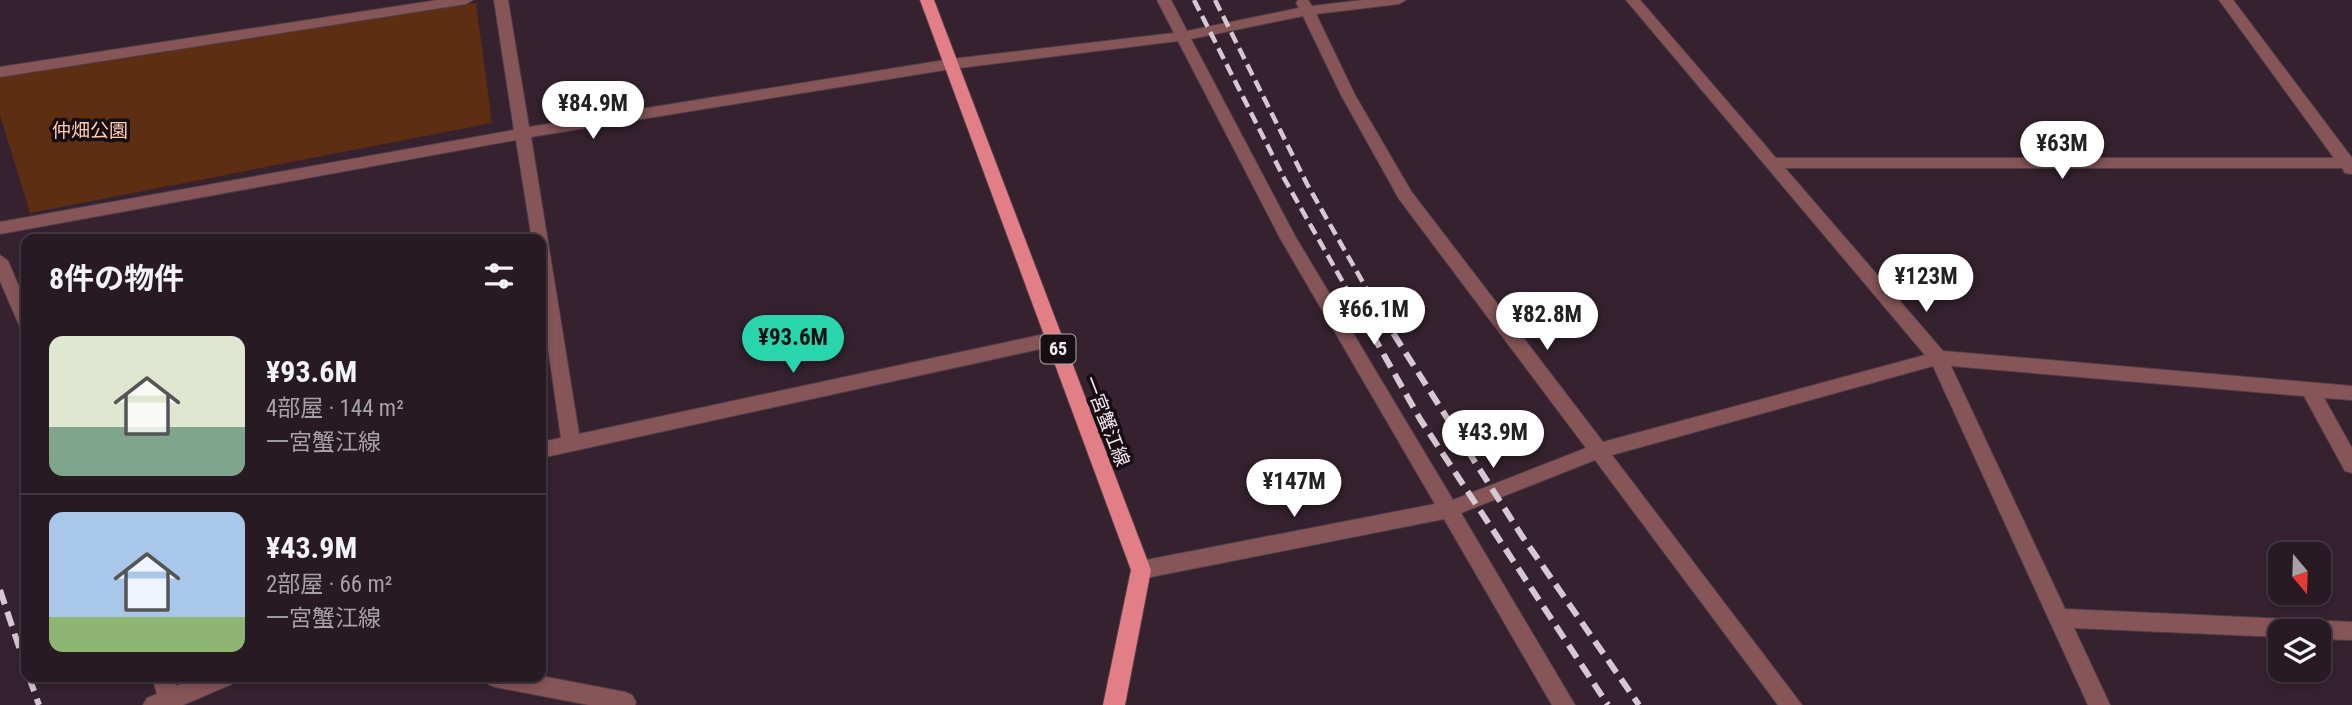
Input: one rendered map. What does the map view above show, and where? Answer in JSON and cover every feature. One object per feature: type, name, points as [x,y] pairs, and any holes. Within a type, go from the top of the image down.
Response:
[{"type":"main road","name":"一宮蟹江線","points":[[927,0],[1141,570]]},
{"type":"main road","points":[[1114,705],[1141,570]]},
{"type":"street","points":[[0,72],[466,0]]},
{"type":"street","points":[[501,0],[539,234]]},
{"type":"street","points":[[1164,0],[1288,238],[1564,705]]},
{"type":"street","points":[[0,228],[524,133],[951,64],[1183,36],[1305,6],[1399,0]]},
{"type":"street","points":[[1633,0],[1938,358],[2099,705]]},
{"type":"street","points":[[2226,0],[2350,165]]},
{"type":"street","points":[[1305,6],[1348,95],[1405,195],[1791,705]]},
{"type":"street","points":[[1772,163],[2350,165]]},
{"type":"street","points":[[0,261],[21,310]]},
{"type":"street","points":[[546,281],[571,443]]},
{"type":"street","points":[[546,449],[1054,339]]},
{"type":"street","points":[[1141,570],[1448,510],[1598,451],[1938,358],[2352,393]]},
{"type":"street","points":[[2310,390],[2352,465]]},
{"type":"street","points":[[2059,618],[2352,631]]},
{"type":"street","points":[[163,682],[165,703],[213,682]]},
{"type":"street","points":[[521,682],[625,702],[624,705]]},
{"type":"green space","name":"仲畑公園","points":[[476,3],[492,123],[30,213],[0,115],[0,71]]},
{"type":"railway","points":[[1194,0],[1285,180],[1362,316]]},
{"type":"railway","points":[[1215,0],[1307,184],[1382,316]]},
{"type":"railway","points":[[1361,314],[1420,419],[1608,705]]},
{"type":"railway","points":[[1381,314],[1522,536],[1639,705]]},
{"type":"railway","points":[[0,590],[21,653]]},
{"type":"railway","points":[[31,682],[39,705]]}]
